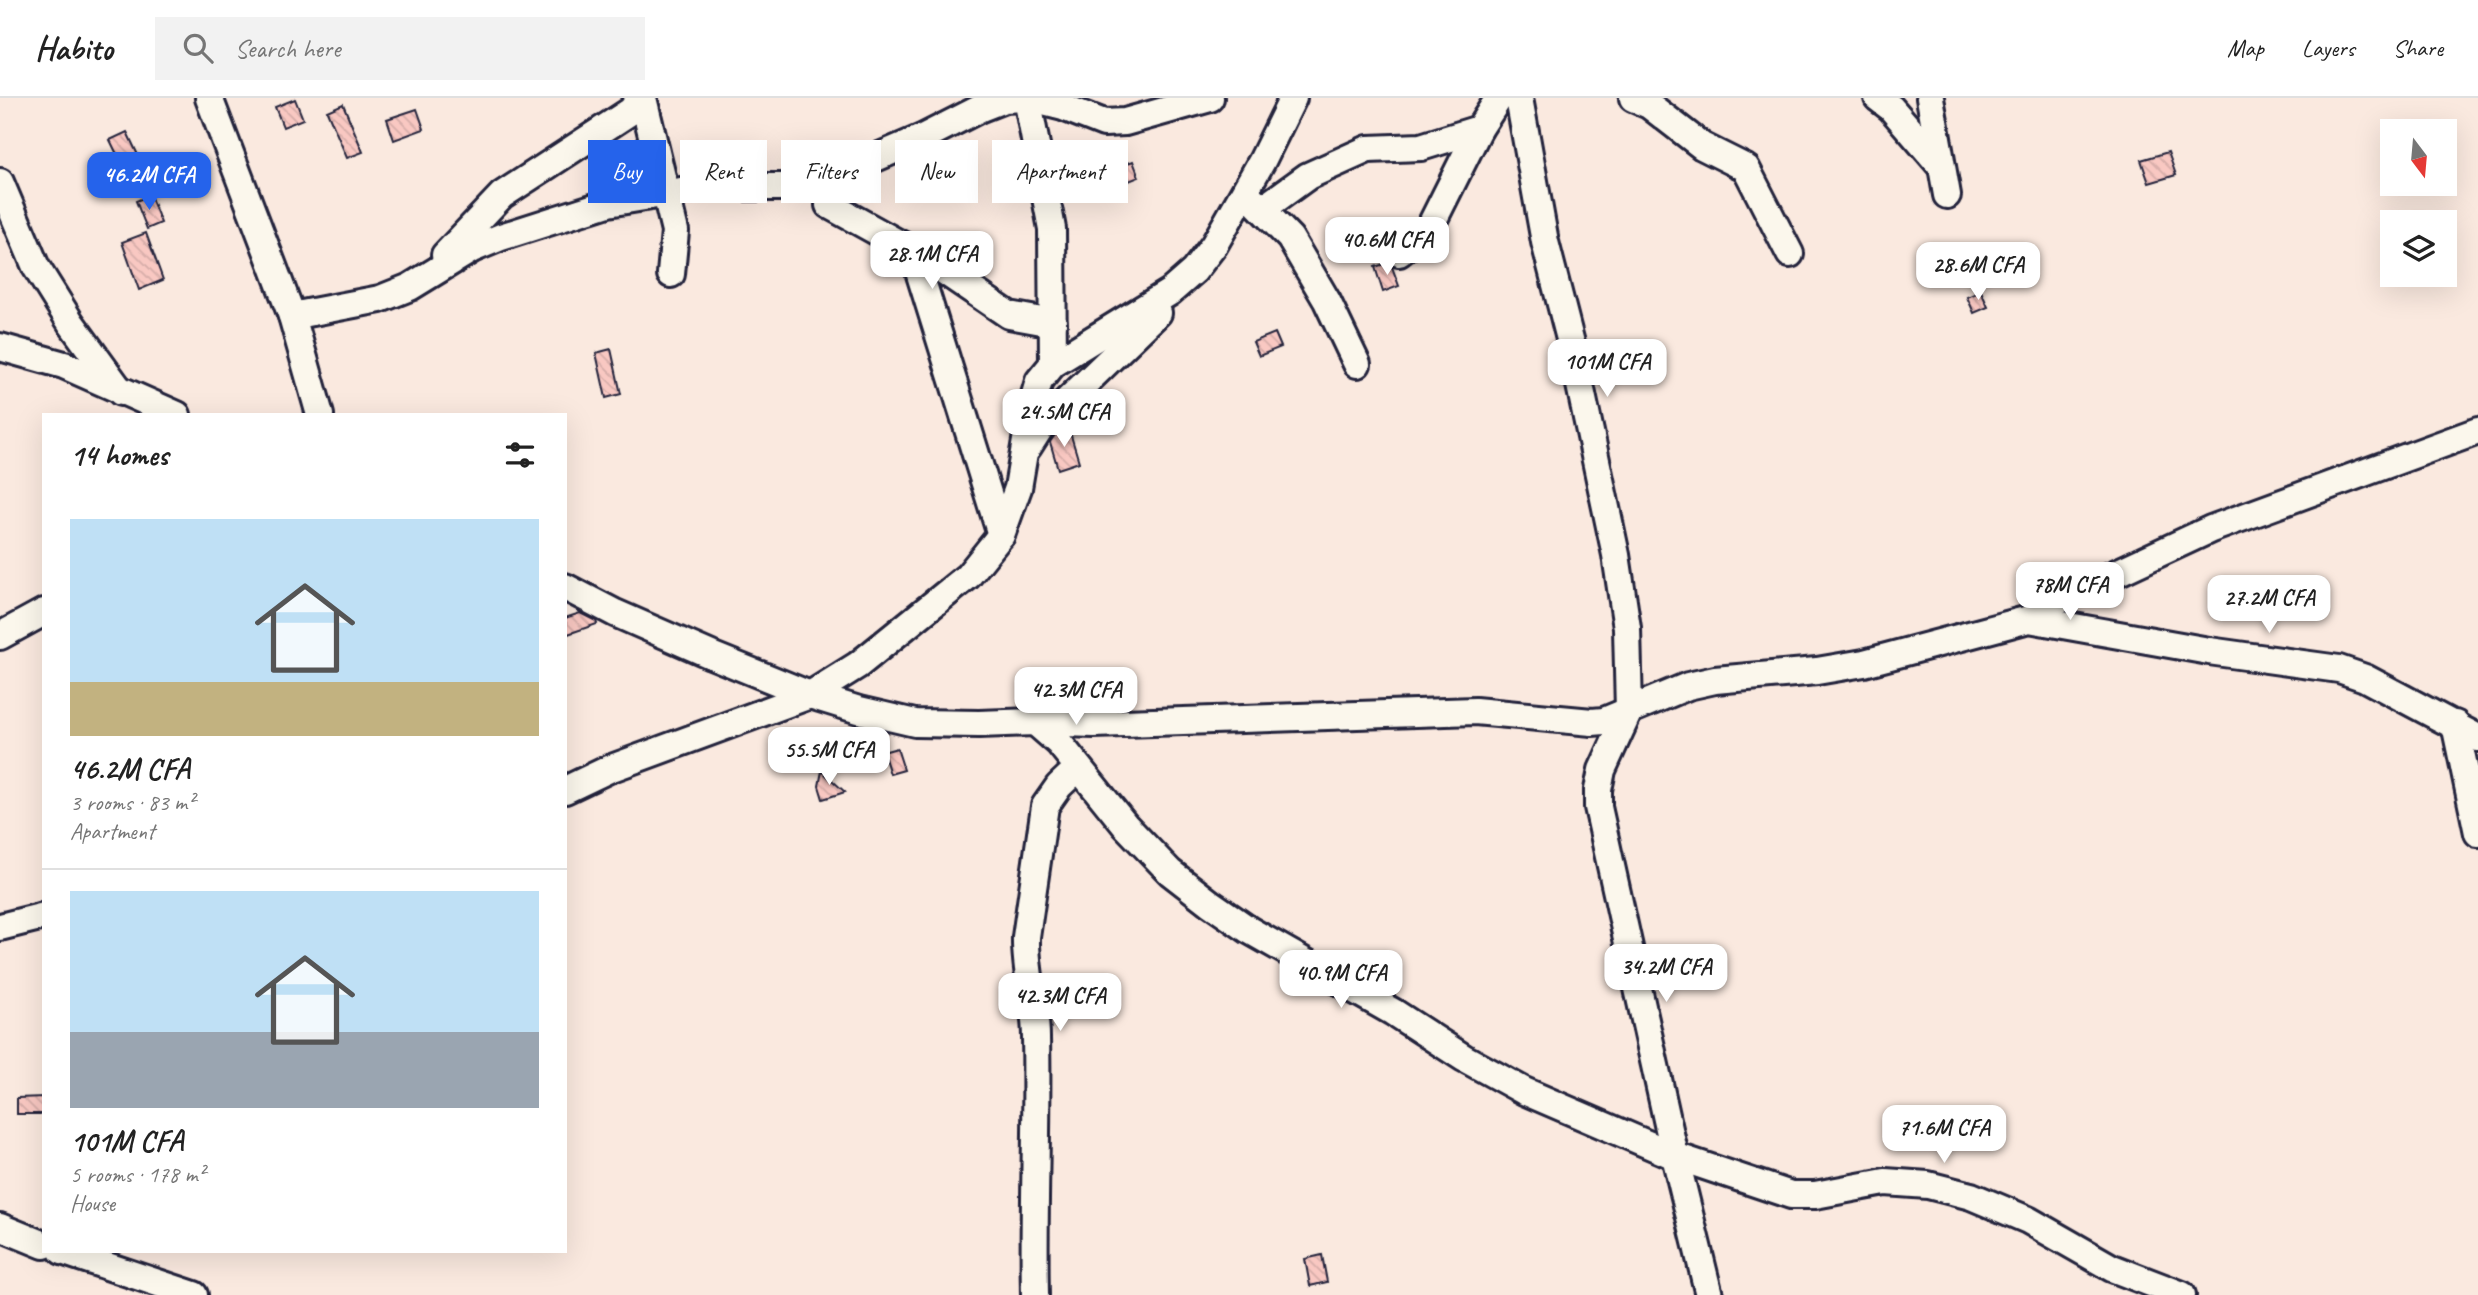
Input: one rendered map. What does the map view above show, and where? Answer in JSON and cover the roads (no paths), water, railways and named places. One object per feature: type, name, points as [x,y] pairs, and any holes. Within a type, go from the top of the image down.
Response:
[{"type":"street","points":[[209,98],[292,316],[319,413]]},
{"type":"street","points":[[424,277],[502,195],[631,111],[642,98]]},
{"type":"street","points":[[642,98],[653,140]]},
{"type":"street","points":[[1027,98],[1052,229],[1054,364]]},
{"type":"street","points":[[671,274],[674,231],[666,192],[705,187],[799,187],[838,174],[922,138],[1004,99],[1027,98],[1063,107],[1104,123],[1125,122],[1210,98]]},
{"type":"street","points":[[567,789],[610,769],[810,695],[858,665],[968,576],[1001,535],[1018,488],[1032,405],[1039,381],[1054,364],[1170,292],[1194,271],[1214,245],[1245,192],[1293,98]]},
{"type":"street","points":[[1399,253],[1429,229],[1479,129],[1499,98]]},
{"type":"street","points":[[1519,98],[1545,242],[1572,347],[1616,555],[1627,628],[1629,711],[1602,770],[1598,807],[1675,1156],[1709,1295]]},
{"type":"street","points":[[1633,98],[1649,105],[1702,146],[1746,168],[1790,254]]},
{"type":"street","points":[[1878,98],[1891,108],[1942,167]]},
{"type":"street","points":[[1930,98],[1947,195]]},
{"type":"street","points":[[1268,205],[1308,176],[1368,149],[1421,147],[1479,129]]},
{"type":"street","points":[[0,182],[36,267],[71,323],[121,392]]},
{"type":"street","points":[[1245,192],[1290,238],[1327,300],[1357,364]]},
{"type":"street","points":[[292,316],[380,299],[410,286],[472,249],[500,237],[613,203]]},
{"type":"street","points":[[829,205],[913,252],[1009,315],[1053,323]]},
{"type":"street","points":[[913,252],[1001,535]]},
{"type":"street","points":[[1024,453],[1042,425],[1158,313]]},
{"type":"street","points":[[0,347],[64,365],[172,413]]},
{"type":"street","points":[[567,588],[615,613],[810,695],[915,723],[1094,724],[1475,711],[1592,722],[1604,721],[1688,686],[1715,680],[1817,671],[1864,663],[2029,619],[2065,597],[2211,529],[2478,431]]},
{"type":"street","points":[[0,636],[42,613]]},
{"type":"street","points":[[2029,619],[2339,669],[2365,678],[2478,738]]},
{"type":"street","points":[[1035,722],[1059,744],[1125,825],[1170,872],[1250,930],[1524,1091],[1675,1156],[1791,1195],[1815,1195],[1885,1182],[1928,1185],[1971,1196],[2028,1220],[2112,1268],[2182,1295]]},
{"type":"street","points":[[2455,724],[2478,833]]},
{"type":"street","points":[[1035,1295],[1033,1213],[1036,1037],[1025,956],[1026,937],[1045,806],[1059,786],[1078,768]]},
{"type":"street","points":[[0,927],[42,916]]},
{"type":"street","points":[[0,1227],[42,1244]]},
{"type":"street","points":[[68,1253],[194,1295]]}]
